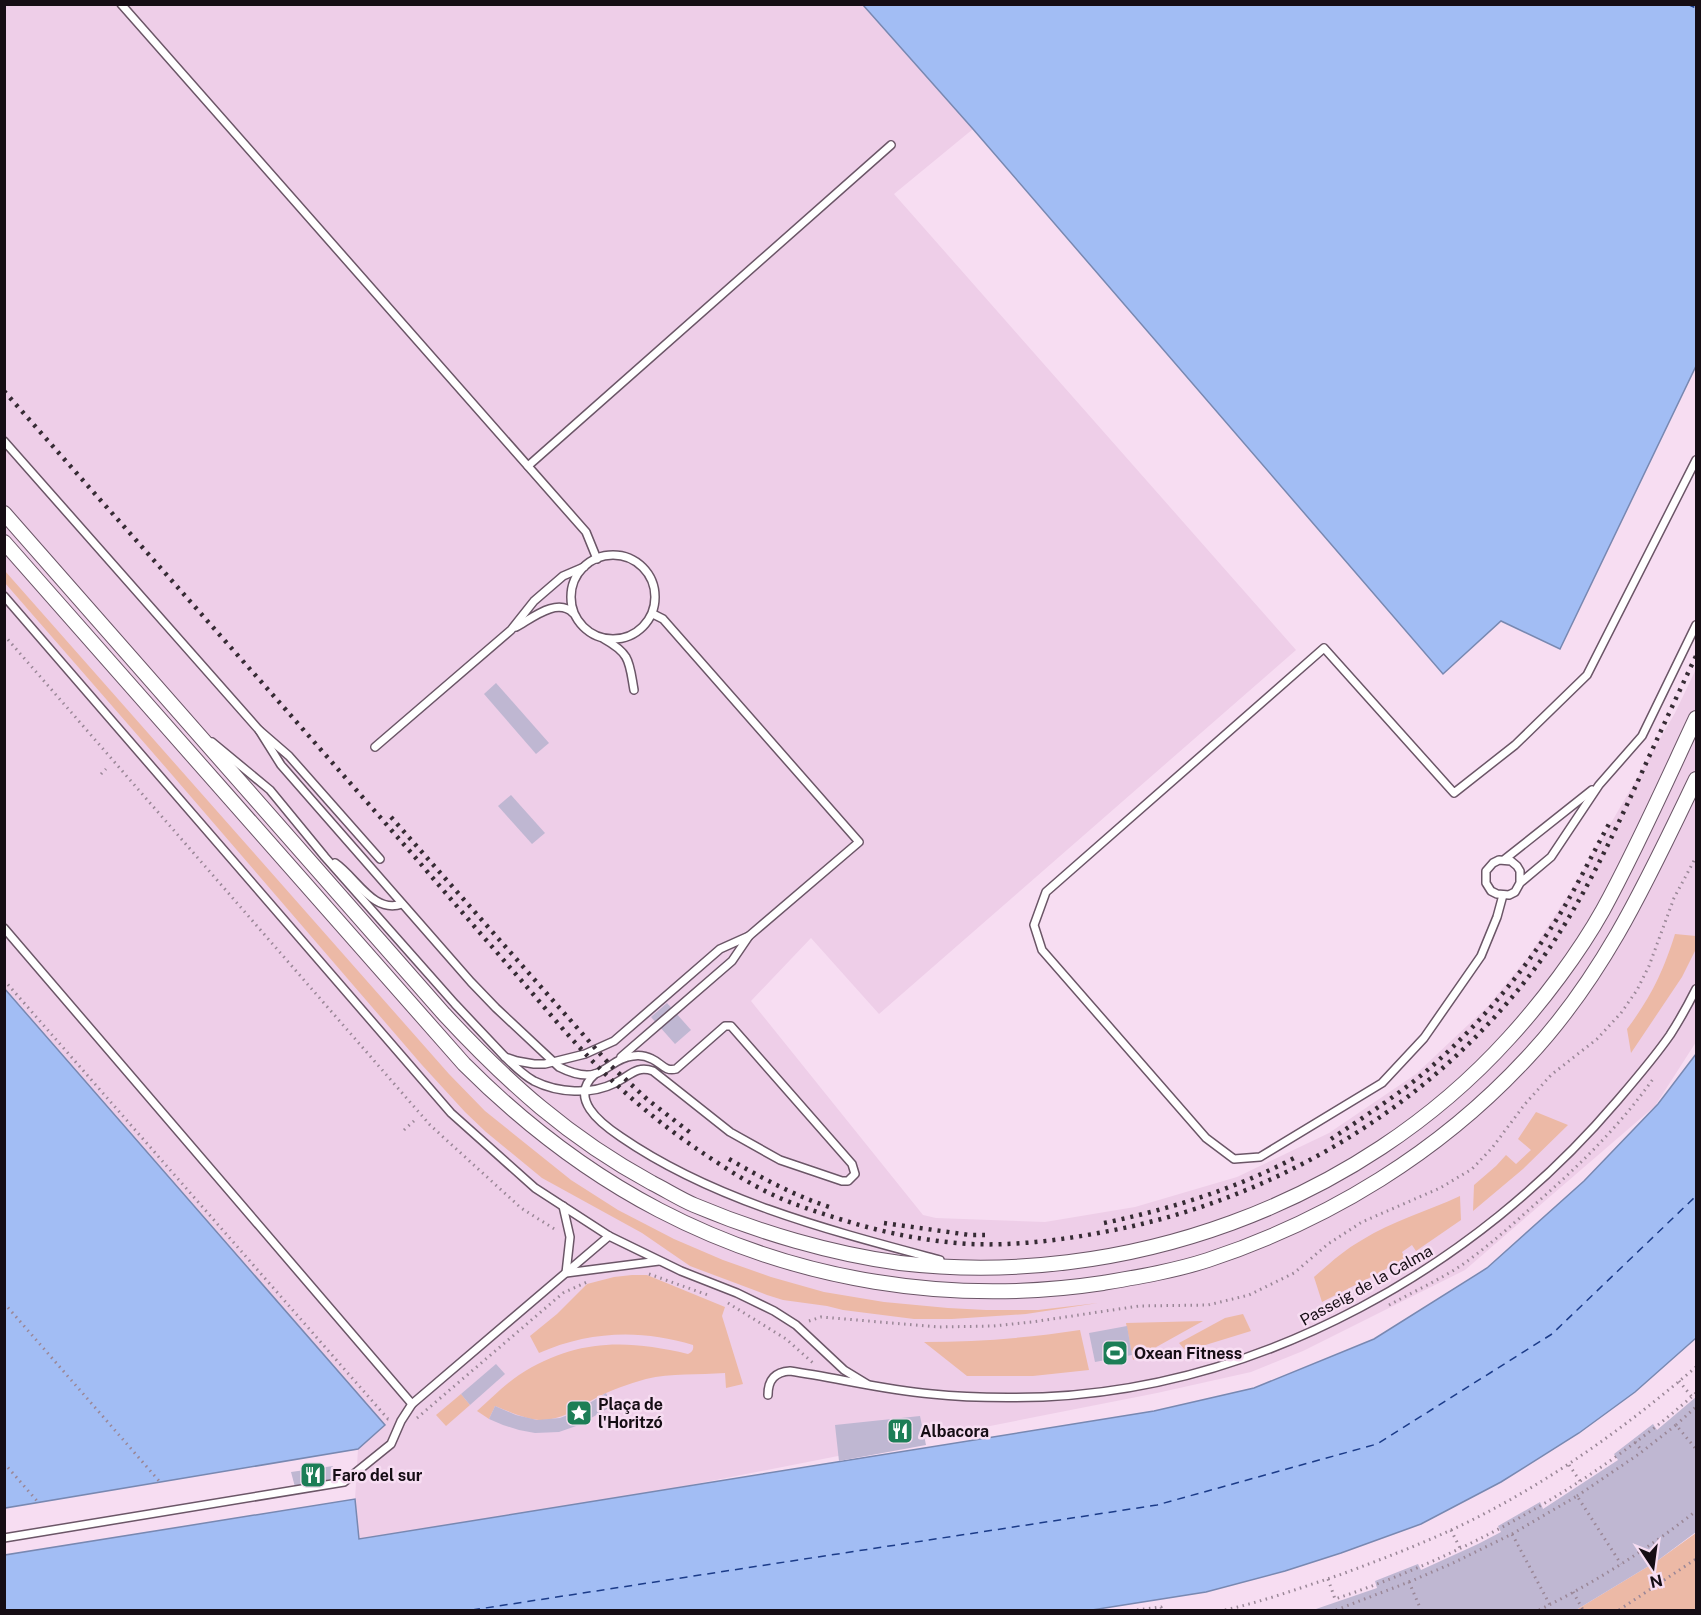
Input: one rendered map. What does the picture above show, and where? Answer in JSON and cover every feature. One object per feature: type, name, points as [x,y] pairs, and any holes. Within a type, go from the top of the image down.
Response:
[{"type":"street","points":[[4,513],[478,1051],[537,1105],[590,1146],[622,1167],[693,1204],[766,1231],[838,1251],[899,1263],[1011,1267],[1075,1262],[1131,1252],[1197,1236],[1256,1214],[1317,1185],[1379,1149],[1422,1118],[1465,1081],[1508,1040],[1543,998],[1602,913],[1696,718]]},
{"type":"street","points":[[4,542],[443,1040],[490,1090],[541,1135],[628,1193],[660,1211],[722,1238],[794,1264],[899,1287],[1011,1292],[1077,1287],[1136,1278],[1204,1261],[1266,1239],[1328,1209],[1389,1174],[1438,1139],[1483,1102],[1527,1058],[1565,1013],[1622,929],[1696,779]]},
{"type":"lane","points":[[121,4],[586,532],[597,559]]},
{"type":"lane","points":[[528,466],[891,145]]},
{"type":"lane","points":[[4,441],[259,730],[289,756],[380,860]]},
{"type":"lane","points":[[1503,896],[1481,956],[1424,1038],[1383,1083],[1260,1157],[1234,1159],[1206,1138],[1042,950],[1034,925],[1046,892],[1324,648],[1454,793],[1515,745],[1587,675],[1696,460]]},
{"type":"lane","points":[[375,747],[511,630],[534,601],[563,576],[597,559],[610,555],[624,556],[636,562],[653,582],[656,596],[653,614],[638,632],[625,638],[599,637]]},
{"type":"lane","points":[[575,616],[572,590],[576,578],[584,567]]},
{"type":"lane","points":[[4,596],[452,1113],[535,1188],[609,1236],[681,1271],[737,1293],[774,1311],[796,1325],[844,1370],[867,1384]]},
{"type":"lane","points":[[511,630],[549,609],[555,607],[569,609],[582,626],[619,647],[625,653],[634,690]]},
{"type":"lane","points":[[653,614],[663,619],[859,842],[749,936],[732,961],[618,1060],[596,1074],[588,1082],[585,1091],[586,1103],[605,1126],[644,1153],[706,1185],[843,1234],[965,1267]]},
{"type":"lane","points":[[1599,785],[1505,859],[1493,862],[1488,867],[1485,877],[1491,891],[1503,896],[1515,892],[1551,856],[1599,785],[1642,736],[1696,625]]},
{"type":"lane","points":[[188,722],[270,790],[325,857],[455,1004],[515,1067],[533,1080],[564,1090],[585,1091],[607,1087],[636,1070],[647,1069],[653,1071],[730,1132],[780,1160],[842,1181],[848,1180],[855,1174],[852,1164],[731,1026],[725,1026],[672,1070],[663,1067],[651,1058],[642,1056],[618,1060]]},
{"type":"lane","points":[[259,730],[281,765],[479,991],[553,1062],[565,1070],[580,1074],[596,1074]]},
{"type":"lane","points":[[325,857],[345,870],[380,904],[395,906],[402,904]]},
{"type":"lane","points":[[1505,859],[1517,866],[1522,877],[1521,884]]},
{"type":"lane","points":[[4,928],[412,1404]]},
{"type":"lane","points":[[505,1057],[517,1062],[534,1064],[553,1062],[585,1054],[614,1041],[720,948],[749,936]]},
{"type":"lane","name":"Passeig de la Calma","points":[[768,1395],[769,1383],[774,1376],[790,1371],[909,1392],[963,1397],[1042,1397],[1083,1394],[1161,1380],[1214,1366],[1298,1338],[1334,1321],[1445,1257],[1502,1214],[1556,1166],[1599,1122],[1670,1035],[1696,989]]},
{"type":"lane","points":[[626,1030],[636,1032],[639,1038],[637,1042]]},
{"type":"lane","points":[[563,1206],[570,1237],[566,1273]]},
{"type":"lane","points":[[4,1538],[344,1482],[391,1444],[401,1421],[412,1404],[609,1236]]},
{"type":"lane","points":[[566,1273],[661,1261]]},
{"type":"path","points":[[101,774],[106,770]]},
{"type":"path","points":[[4,980],[388,1419]]},
{"type":"path","points":[[1384,1308],[1461,1265],[1518,1220],[1568,1175],[1615,1126],[1654,1077]]},
{"type":"path","points":[[404,1130],[414,1121]]},
{"type":"path","points":[[411,1423],[563,1293],[592,1280]]},
{"type":"path","points":[[4,1303],[160,1482]]},
{"type":"path","points":[[1225,1611],[1273,1598],[1392,1556],[1451,1530],[1510,1500],[1569,1464],[1629,1421],[1696,1367]]},
{"type":"path","points":[[1679,1381],[1692,1397]]},
{"type":"path","points":[[1328,1579],[1335,1599],[1398,1577],[1460,1548],[1541,1505],[1580,1481],[1635,1442],[1696,1393]]},
{"type":"path","points":[[1336,1611],[1454,1563],[1512,1534],[1577,1496],[1642,1451],[1696,1407]]},
{"type":"path","points":[[1676,1425],[1696,1449]]},
{"type":"path","points":[[1635,1442],[1642,1451]]},
{"type":"path","points":[[4,1463],[38,1502]]},
{"type":"path","points":[[1569,1464],[1580,1481]]},
{"type":"path","points":[[1577,1496],[1621,1564]]},
{"type":"path","points":[[1539,1611],[1621,1564],[1696,1511]]},
{"type":"path","points":[[1451,1530],[1460,1548]]},
{"type":"path","points":[[1512,1534],[1550,1605]]},
{"type":"path","points":[[1619,1611],[1696,1559]]},
{"type":"path","points":[[1398,1577],[1402,1585]]},
{"type":"path","points":[[1409,1582],[1421,1611]]},
{"type":"path","points":[[1573,1592],[1583,1611]]},
{"type":"path","points":[[1137,1611],[1161,1607],[1162,1611]]},
{"type":"shaded area","points":[[4,5],[863,5],[973,129],[894,194],[1296,650],[879,1014],[811,938],[751,1001],[923,1215],[936,1218],[1045,1222],[1135,1207],[1237,1177],[1329,1133],[1416,1074],[1487,1007],[1528,957],[1579,878],[1675,713],[1696,669],[1696,1042],[1655,1106],[1465,1270],[1303,1351],[1251,1372],[1157,1393],[660,1491],[358,1539],[355,1499],[358,1449],[385,1424],[5,988]]},
{"type":"shaded area","points":[[5,571],[449,1074],[485,1111],[571,1180],[618,1210],[674,1239],[771,1277],[824,1292],[884,1302],[986,1310],[1038,1310],[1098,1303],[1026,1314],[914,1319],[783,1300],[690,1266],[642,1233],[542,1178],[486,1132],[422,1065],[5,583]]},
{"type":"shaded area","points":[[1675,934],[1696,936],[1696,949],[1682,977],[1631,1053],[1627,1029],[1656,984]]},
{"type":"shaded area","points":[[1536,1112],[1568,1125],[1523,1169],[1473,1211],[1474,1185],[1506,1155],[1516,1164],[1531,1150],[1518,1139]]},
{"type":"shaded area","points":[[1460,1196],[1461,1220],[1416,1251],[1412,1245],[1402,1252],[1405,1258],[1322,1302],[1314,1277],[1343,1253],[1385,1227]]},
{"type":"shaded area","points":[[632,1275],[647,1275],[725,1307],[722,1316],[743,1384],[726,1388],[725,1373],[646,1379],[600,1396],[568,1414],[547,1420],[533,1419],[495,1406],[489,1419],[477,1411],[519,1375],[560,1354],[601,1345],[643,1346],[688,1354],[692,1352],[693,1345],[674,1340],[654,1336],[615,1335],[577,1340],[539,1353],[530,1336],[557,1314],[587,1284]]},
{"type":"shaded area","points":[[1243,1314],[1251,1331],[1186,1351],[1179,1343],[1225,1318]]},
{"type":"shaded area","points":[[1203,1321],[1133,1360],[1126,1323]]},
{"type":"shaded area","points":[[1080,1330],[1089,1370],[1033,1376],[967,1376],[924,1342],[1002,1339]]},
{"type":"shaded area","points":[[461,1394],[470,1405],[446,1426],[436,1415]]},
{"type":"shaded area","points":[[1696,1533],[1696,1610],[1576,1610],[1657,1561]]},
{"type":"water","points":[[863,5],[1696,5],[1696,366],[1560,649],[1501,621],[1443,674],[973,129]]},
{"type":"water","points":[[4,988],[385,1425],[358,1449],[5,1508]]},
{"type":"water","points":[[1696,1054],[1696,1338],[1635,1392],[1579,1433],[1501,1482],[1421,1524],[1341,1553],[1206,1592],[1092,1610],[5,1610],[5,1555],[355,1499],[359,1539],[1154,1411],[1254,1388],[1374,1339],[1487,1268],[1584,1181],[1658,1104]]},
{"type":"building","points":[[496,683],[549,743],[536,754],[484,694]]},
{"type":"building","points":[[511,795],[545,833],[532,844],[498,806]]},
{"type":"building","points":[[667,1003],[691,1030],[675,1044],[651,1017]]},
{"type":"building","points":[[1127,1326],[1132,1355],[1095,1362],[1089,1333]]},
{"type":"building","points":[[496,1364],[505,1374],[470,1405],[461,1394]]},
{"type":"building","points":[[606,1393],[612,1406],[579,1425],[559,1432],[535,1433],[489,1419],[495,1406],[516,1415],[537,1420],[560,1418],[573,1413]]},
{"type":"building","points":[[1696,1397],[1696,1532],[1657,1561],[1576,1610],[1316,1609],[1377,1588],[1375,1581],[1418,1564],[1421,1570],[1478,1544],[1501,1532],[1498,1526],[1540,1502],[1543,1509],[1618,1460],[1614,1454],[1653,1424],[1657,1430]]},
{"type":"building","points":[[920,1416],[926,1445],[839,1461],[835,1425]]},
{"type":"building","name":"Faro del sur","points":[[333,1466],[335,1478],[295,1487],[291,1472]]},
{"type":"ferry route","points":[[1687,4],[1696,8]]},
{"type":"ferry route","points":[[472,1610],[1157,1505],[1377,1444],[1552,1334],[1696,1196]]},
{"type":"railway","points":[[4,391],[363,798],[566,1033],[623,1090],[682,1138],[731,1172],[767,1192],[843,1220],[921,1239],[969,1244],[1039,1242],[1109,1231],[1171,1216],[1232,1196],[1291,1170],[1347,1139],[1400,1103],[1449,1062],[1495,1017],[1536,967],[1564,926],[1600,861],[1696,656]]},
{"type":"railway","points":[[391,817],[610,1065],[648,1100],[692,1134]]},
{"type":"railway","points":[[1331,1139],[1424,1073],[1463,1037],[1500,997],[1549,932],[1609,824]]},
{"type":"railway","points":[[1104,1223],[1202,1197],[1250,1179],[1296,1157]]},
{"type":"railway","points":[[729,1159],[778,1186],[829,1207]]},
{"type":"railway","points":[[884,1223],[985,1235]]},
{"type":"place","name":"Oxean Fitness","points":[[1115,1353]]},
{"type":"place","name":"Plaça de l'Horitzó","points":[[579,1413]]},
{"type":"place","name":"Albacora","points":[[900,1431]]},
{"type":"place","name":"Faro del sur","points":[[313,1475]]}]
